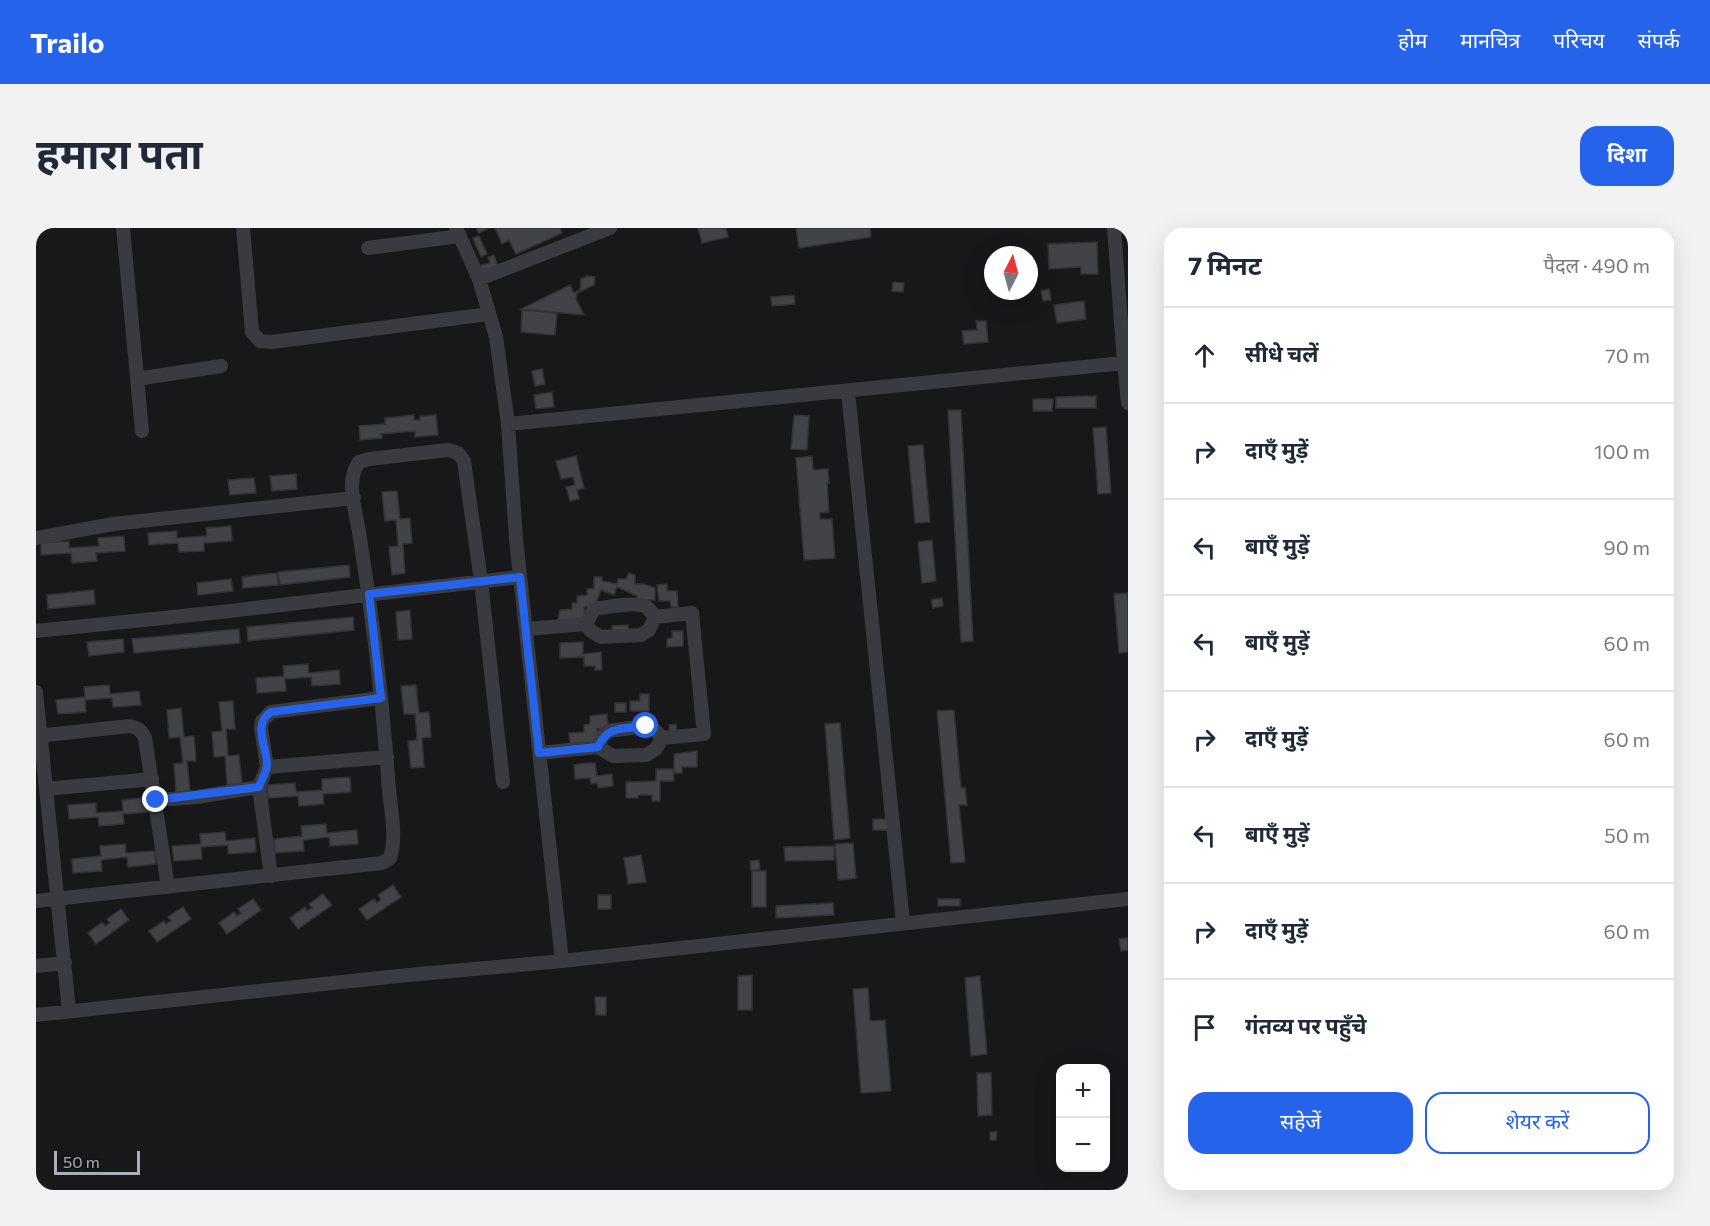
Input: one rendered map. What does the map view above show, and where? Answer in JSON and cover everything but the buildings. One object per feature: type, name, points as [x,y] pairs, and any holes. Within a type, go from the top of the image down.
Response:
[{"type":"street","points":[[123,228],[142,431]]},
{"type":"street","points":[[243,228],[252,332],[260,340],[272,342],[489,314]]},
{"type":"street","points":[[479,279],[610,228]]},
{"type":"street","points":[[1114,228],[1128,403]]},
{"type":"street","points":[[368,248],[458,232],[479,279],[496,337],[508,424],[520,577],[562,962]]},
{"type":"street","points":[[508,424],[1124,363]]},
{"type":"street","points":[[137,379],[221,366]]},
{"type":"street","points":[[848,392],[903,922]]},
{"type":"street","points":[[36,901],[382,863],[390,858],[393,842],[387,756],[369,594],[352,474],[359,462],[369,459],[448,450],[458,453],[464,461],[481,581],[502,782]]},
{"type":"street","points":[[36,538],[114,524],[354,498]]},
{"type":"street","points":[[36,631],[520,577]]},
{"type":"street","points":[[586,624],[594,609],[612,606],[642,605],[648,608],[655,617]]},
{"type":"street","points":[[655,617],[692,613],[704,734],[662,738]]},
{"type":"street","points":[[586,624],[591,631],[601,637],[641,635],[649,630],[655,617]]},
{"type":"street","points":[[526,629],[586,624]]},
{"type":"street","points":[[36,692],[38,736],[46,789],[69,1011]]},
{"type":"street","points":[[271,876],[259,787],[267,767],[261,728],[265,716],[271,712],[381,698]]},
{"type":"street","points":[[38,736],[130,726],[142,732],[156,800],[168,887]]},
{"type":"street","points":[[598,747],[602,737],[608,731],[646,726],[655,730],[662,738]]},
{"type":"street","points":[[539,753],[598,747],[613,756],[646,755],[656,749],[662,738]]},
{"type":"street","points":[[267,767],[387,756]]},
{"type":"street","points":[[46,789],[152,779]]},
{"type":"street","points":[[156,800],[259,787]]},
{"type":"street","points":[[36,1015],[398,976],[562,962],[903,922],[1128,899]]},
{"type":"street","points":[[36,966],[65,963]]},
{"type":"route","points":[[156,800],[259,787],[267,767],[262,721],[271,712],[381,698],[369,594],[520,577],[539,753],[598,747],[602,737],[608,731],[646,726]]}]
